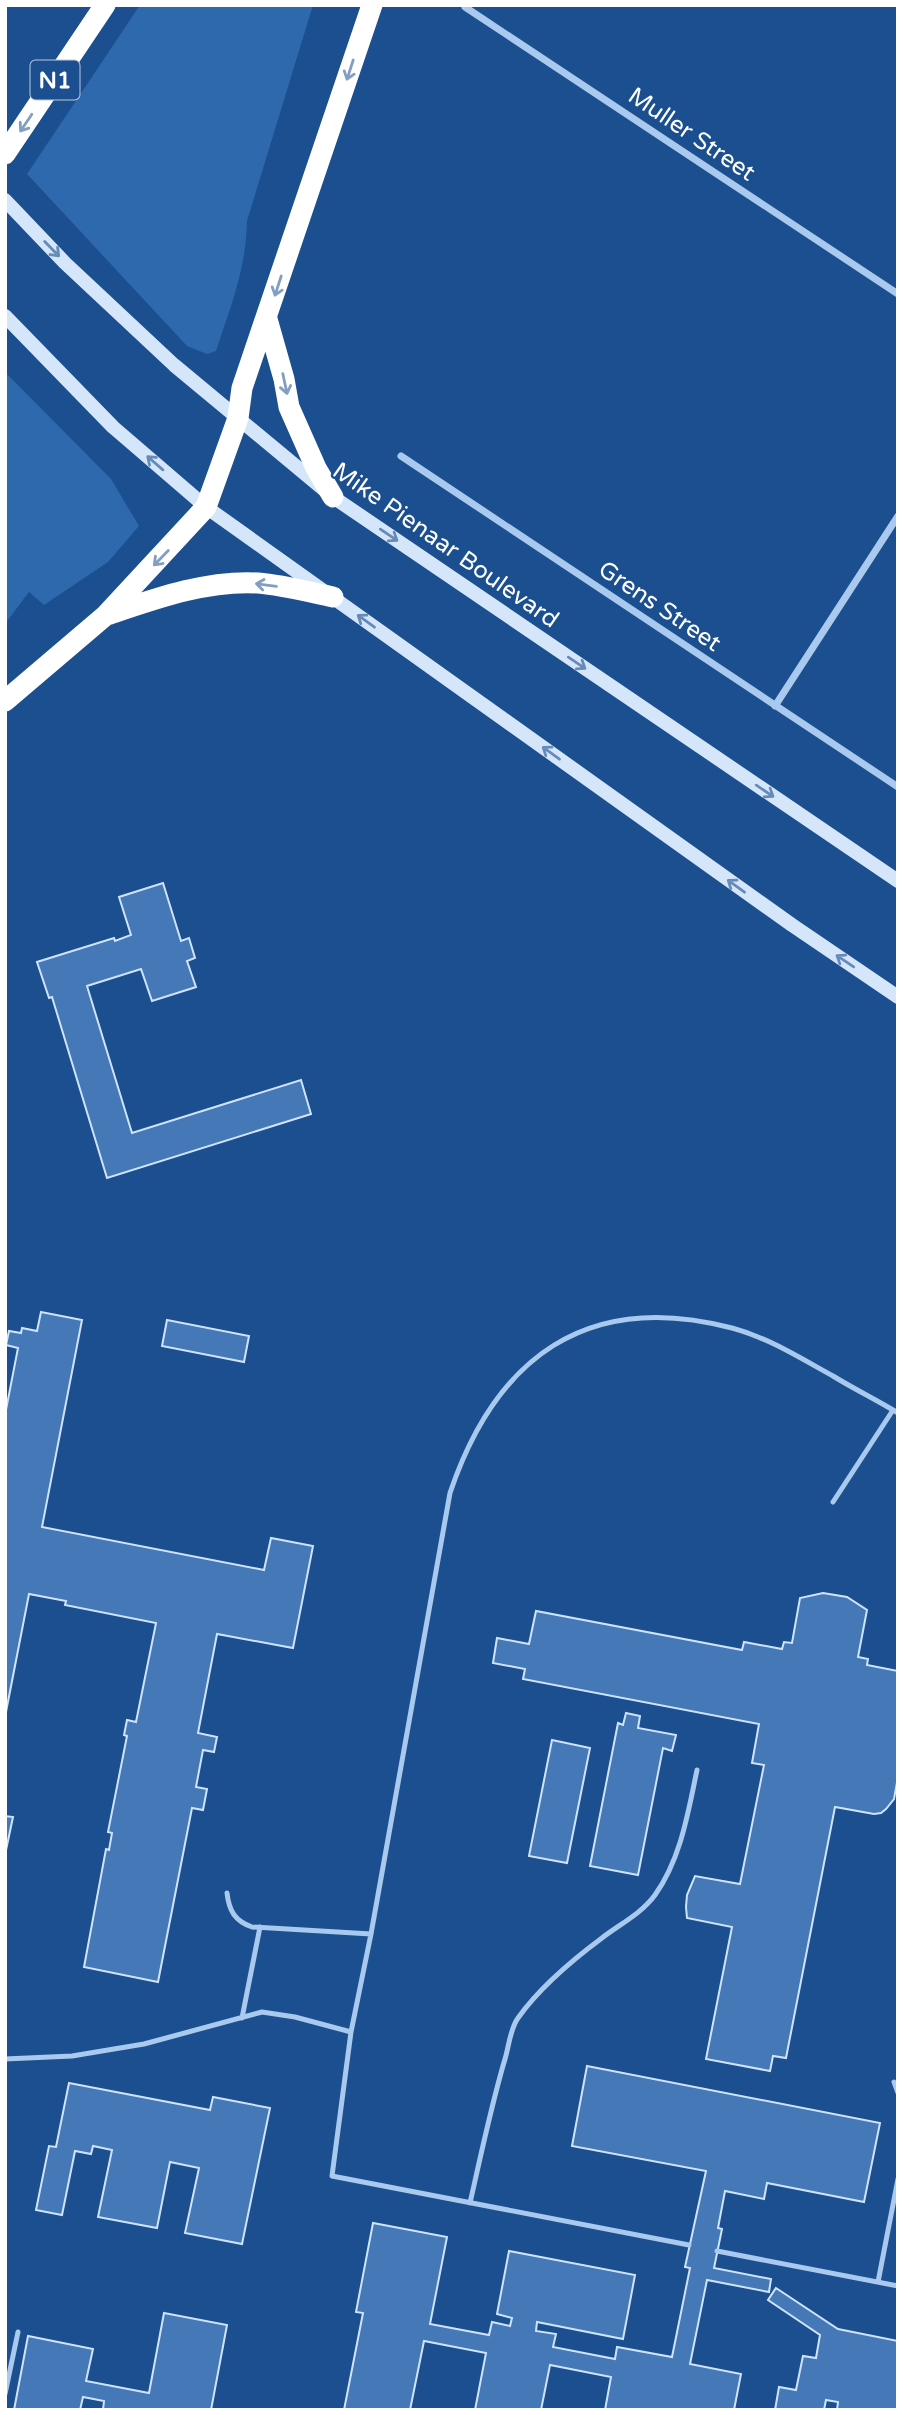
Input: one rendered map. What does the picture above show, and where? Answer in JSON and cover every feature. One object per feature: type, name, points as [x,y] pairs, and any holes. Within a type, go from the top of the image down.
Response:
[{"type":"highway","name":"N1","points":[[5,154],[105,5]]},
{"type":"highway","points":[[5,701],[106,615],[206,507],[238,418],[242,388],[372,5]]},
{"type":"highway","points":[[267,318],[285,379],[289,407],[316,468],[333,497]]},
{"type":"highway","points":[[106,615],[162,597],[231,583],[260,583],[333,597]]},
{"type":"main road","name":"Mike Pienaar Boulevard","points":[[5,200],[65,263],[164,356],[333,497],[898,881]]},
{"type":"main road","points":[[5,316],[113,427],[206,507],[780,917],[898,997]]},
{"type":"street","name":"Muller Street","points":[[466,7],[898,293]]},
{"type":"street","name":"Grens Street","points":[[401,456],[898,787]]},
{"type":"street","points":[[775,706],[898,516]]},
{"type":"lane","points":[[690,2245],[332,2176],[351,2032],[450,1493],[460,1461],[476,1428],[517,1374],[553,1346],[573,1335],[605,1322],[642,1318],[673,1319],[733,1329],[763,1339],[792,1352],[895,1412],[833,1502]]},
{"type":"lane","points":[[470,2203],[515,2022],[534,1996],[565,1968],[638,1913],[654,1895],[671,1867],[686,1826],[697,1770]]},
{"type":"lane","points":[[227,1893],[233,1915],[245,1924],[371,1934]]},
{"type":"lane","points":[[242,2018],[260,1927]]},
{"type":"lane","points":[[5,2059],[72,2056],[144,2045],[262,2012],[295,2017],[351,2032]]},
{"type":"lane","points":[[894,2082],[898,2093]]},
{"type":"lane","points":[[878,2282],[898,2179]]},
{"type":"lane","points":[[717,2251],[898,2286]]},
{"type":"lane","points":[[5,2394],[18,2332]]},
{"type":"shaded area","points":[[140,5],[313,5],[247,221],[244,256],[232,303],[216,351],[207,354],[187,346],[27,174]]},
{"type":"shaded area","points":[[5,372],[111,479],[139,526],[108,562],[44,605],[29,592],[5,624]]},
{"type":"building","points":[[163,883],[181,941],[189,938],[195,958],[187,961],[196,987],[152,1001],[141,969],[87,986],[132,1133],[301,1080],[311,1114],[107,1178],[52,997],[49,998],[37,962],[131,935],[119,897]]},
{"type":"building","points":[[41,1312],[82,1320],[42,1527],[264,1570],[271,1538],[313,1546],[293,1648],[217,1634],[198,1733],[217,1737],[214,1752],[203,1750],[196,1787],[207,1789],[203,1810],[192,1808],[158,1982],[84,1967],[106,1849],[109,1850],[112,1833],[108,1832],[127,1736],[124,1735],[127,1720],[136,1722],[156,1623],[65,1605],[66,1601],[29,1594],[5,1717],[5,1415],[18,1348],[6,1345],[9,1331],[21,1333],[22,1328],[37,1331]]},
{"type":"building","points":[[167,1320],[249,1336],[244,1362],[162,1346]]},
{"type":"building","points":[[823,1593],[847,1597],[867,1610],[858,1657],[868,1659],[867,1665],[898,1671],[898,1777],[894,1799],[881,1813],[835,1807],[786,2058],[773,2056],[770,2071],[706,2059],[732,1927],[687,1918],[686,1907],[687,1895],[695,1876],[740,1884],[764,1765],[752,1763],[759,1724],[523,1679],[525,1669],[493,1663],[497,1638],[529,1644],[536,1611],[742,1650],[744,1642],[782,1649],[784,1642],[792,1643],[800,1598]]},
{"type":"building","points":[[626,1713],[640,1716],[638,1728],[676,1735],[672,1751],[663,1748],[638,1875],[590,1866],[618,1723],[623,1725]]},
{"type":"building","points":[[552,1740],[590,1748],[567,1863],[529,1856]]},
{"type":"building","points":[[5,1816],[13,1817],[5,1855]]},
{"type":"building","points":[[587,2066],[880,2123],[864,2202],[767,2183],[764,2199],[725,2191],[718,2228],[722,2229],[714,2268],[771,2279],[769,2292],[707,2280],[690,2364],[741,2374],[734,2410],[605,2410],[611,2377],[550,2365],[541,2410],[475,2410],[486,2353],[424,2341],[410,2410],[344,2410],[363,2313],[356,2312],[373,2223],[447,2237],[430,2324],[489,2335],[492,2322],[510,2326],[512,2318],[497,2314],[509,2251],[635,2275],[623,2339],[537,2322],[536,2331],[556,2334],[553,2347],[615,2359],[617,2347],[672,2357],[690,2268],[685,2267],[706,2171],[572,2146]]},
{"type":"building","points":[[69,2083],[210,2110],[213,2097],[270,2108],[242,2244],[185,2233],[199,2168],[170,2162],[157,2228],[98,2217],[112,2150],[93,2146],[91,2154],[75,2151],[62,2215],[36,2210],[49,2146],[56,2147]]},
{"type":"building","points":[[776,2288],[838,2329],[898,2341],[898,2410],[837,2410],[838,2402],[826,2400],[824,2410],[775,2410],[779,2387],[796,2390],[803,2356],[816,2358],[820,2335],[768,2300]]},
{"type":"building","points":[[164,2313],[227,2325],[211,2410],[103,2410],[104,2401],[83,2397],[80,2410],[14,2410],[28,2336],[93,2349],[86,2381],[149,2393]]}]
